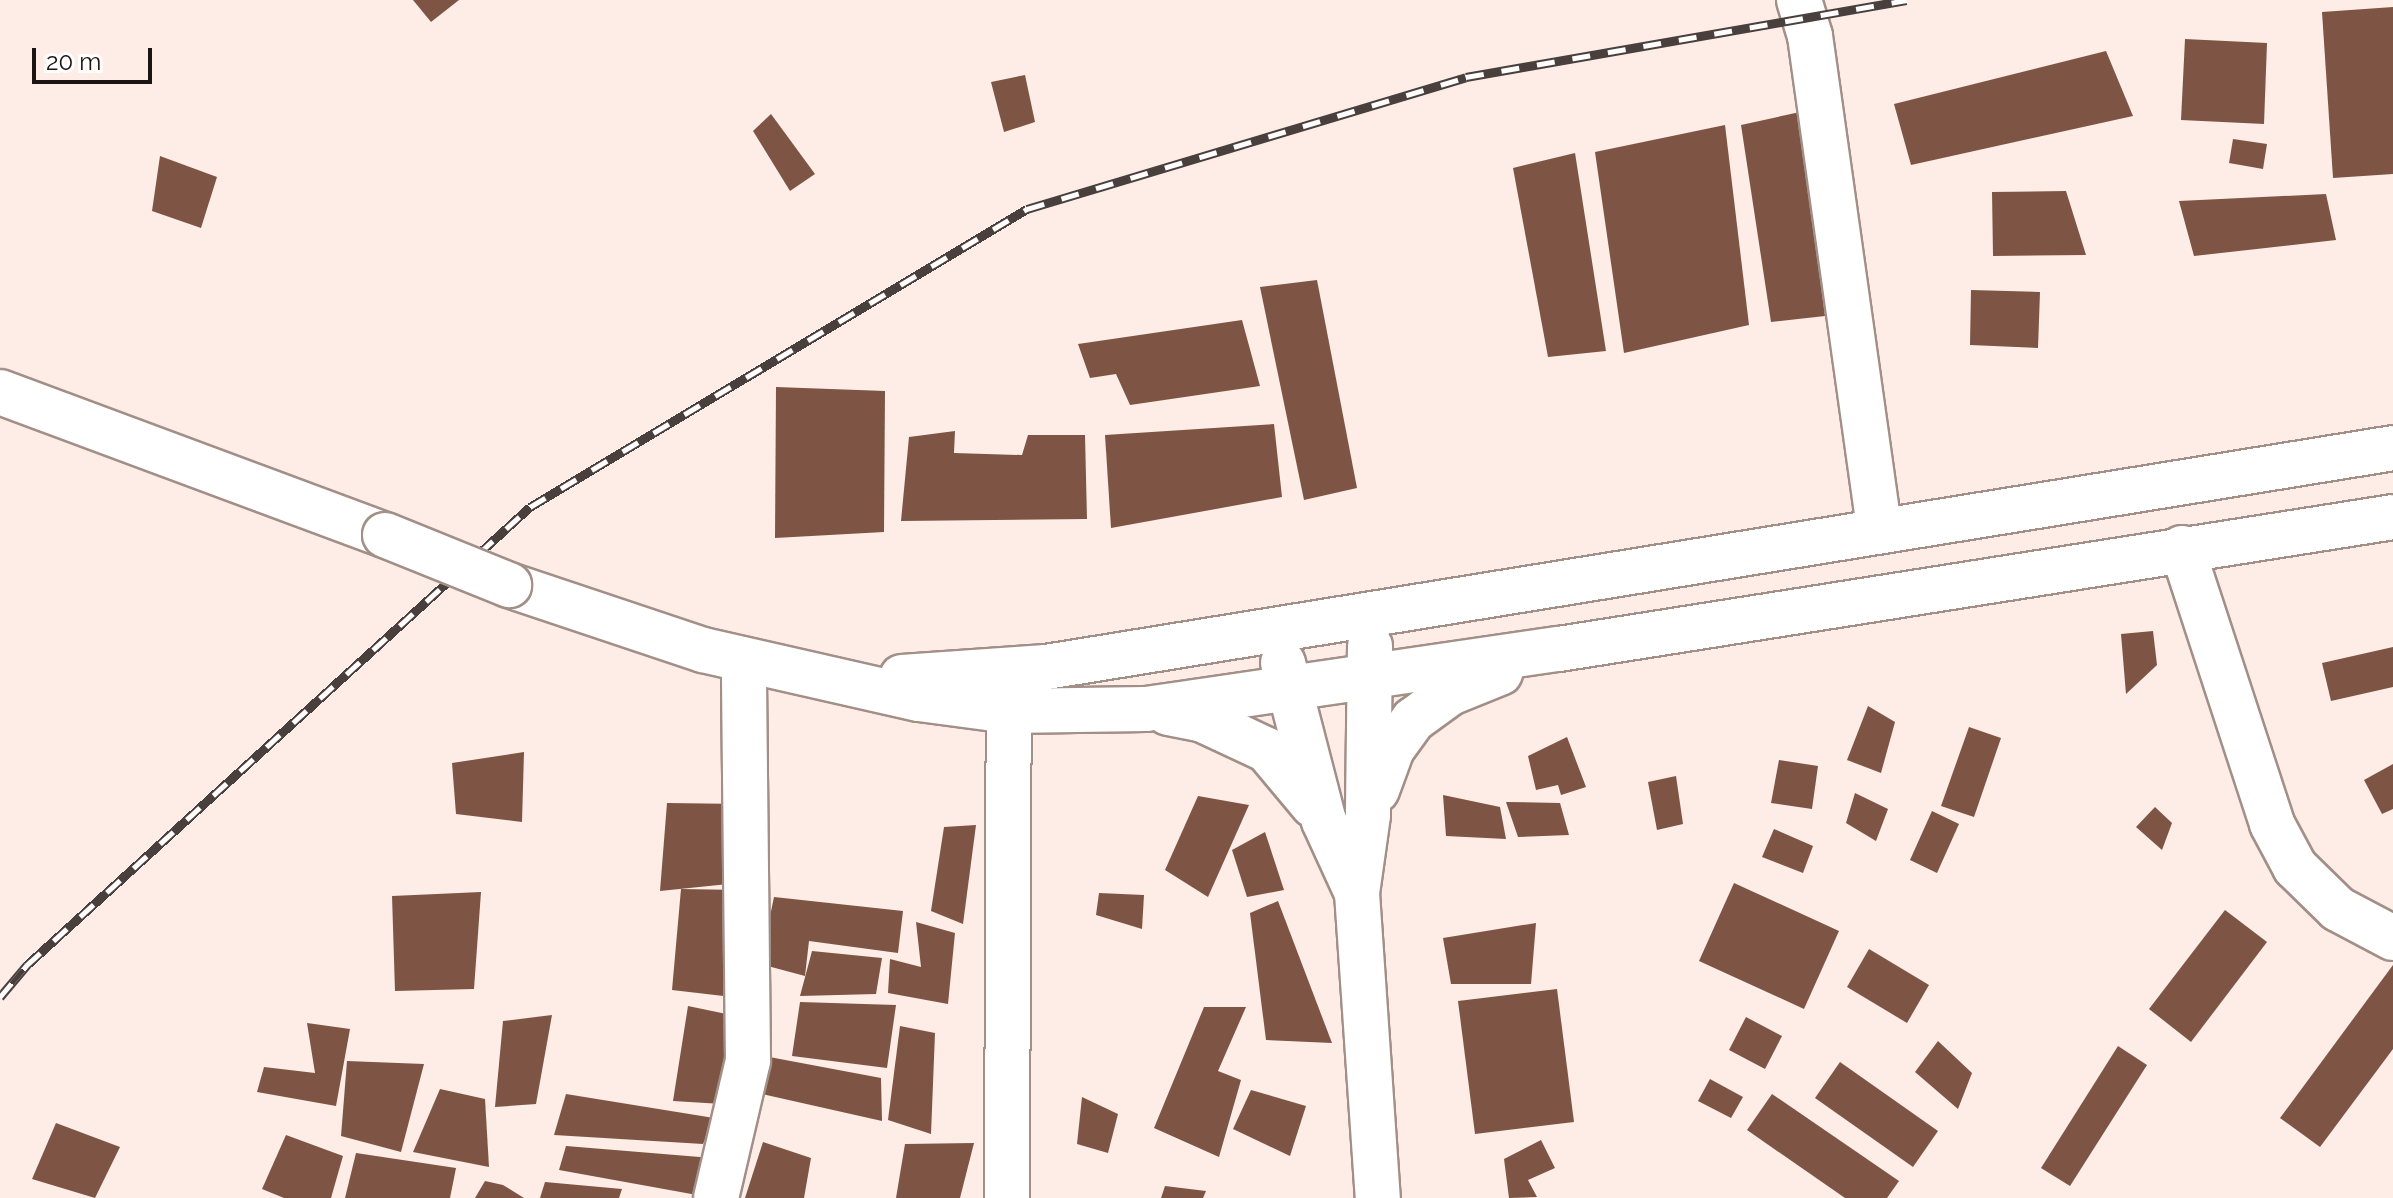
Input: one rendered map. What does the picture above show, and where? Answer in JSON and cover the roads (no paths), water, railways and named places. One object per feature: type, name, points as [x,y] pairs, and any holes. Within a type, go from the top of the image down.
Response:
[{"type":"main road","points":[[1799,0],[1810,36],[1880,531]]},
{"type":"main road","points":[[0,392],[385,535],[509,585],[744,660],[832,676],[919,699],[1009,711],[1146,709],[1287,691],[2393,517]]},
{"type":"main road","points":[[832,676],[910,677],[1046,667],[2393,448]]},
{"type":"main road","points":[[2182,548],[2272,824],[2295,867],[2338,909],[2393,938]]},
{"type":"main road","points":[[1366,616],[1373,676],[1368,815],[1357,893],[1378,1198]]},
{"type":"main road","points":[[1277,630],[1287,691],[1324,821],[1357,893]]},
{"type":"main road","points":[[1368,815],[1392,749],[1413,720],[1450,693],[1559,649]]},
{"type":"main road","points":[[716,1198],[748,1061],[744,660]]},
{"type":"main road","points":[[1146,709],[1203,720],[1267,750],[1324,821]]},
{"type":"main road","points":[[1007,1198],[1009,711]]},
{"type":"railway","points":[[0,997],[27,965],[530,507],[1027,209],[1466,77],[1906,0]]}]
